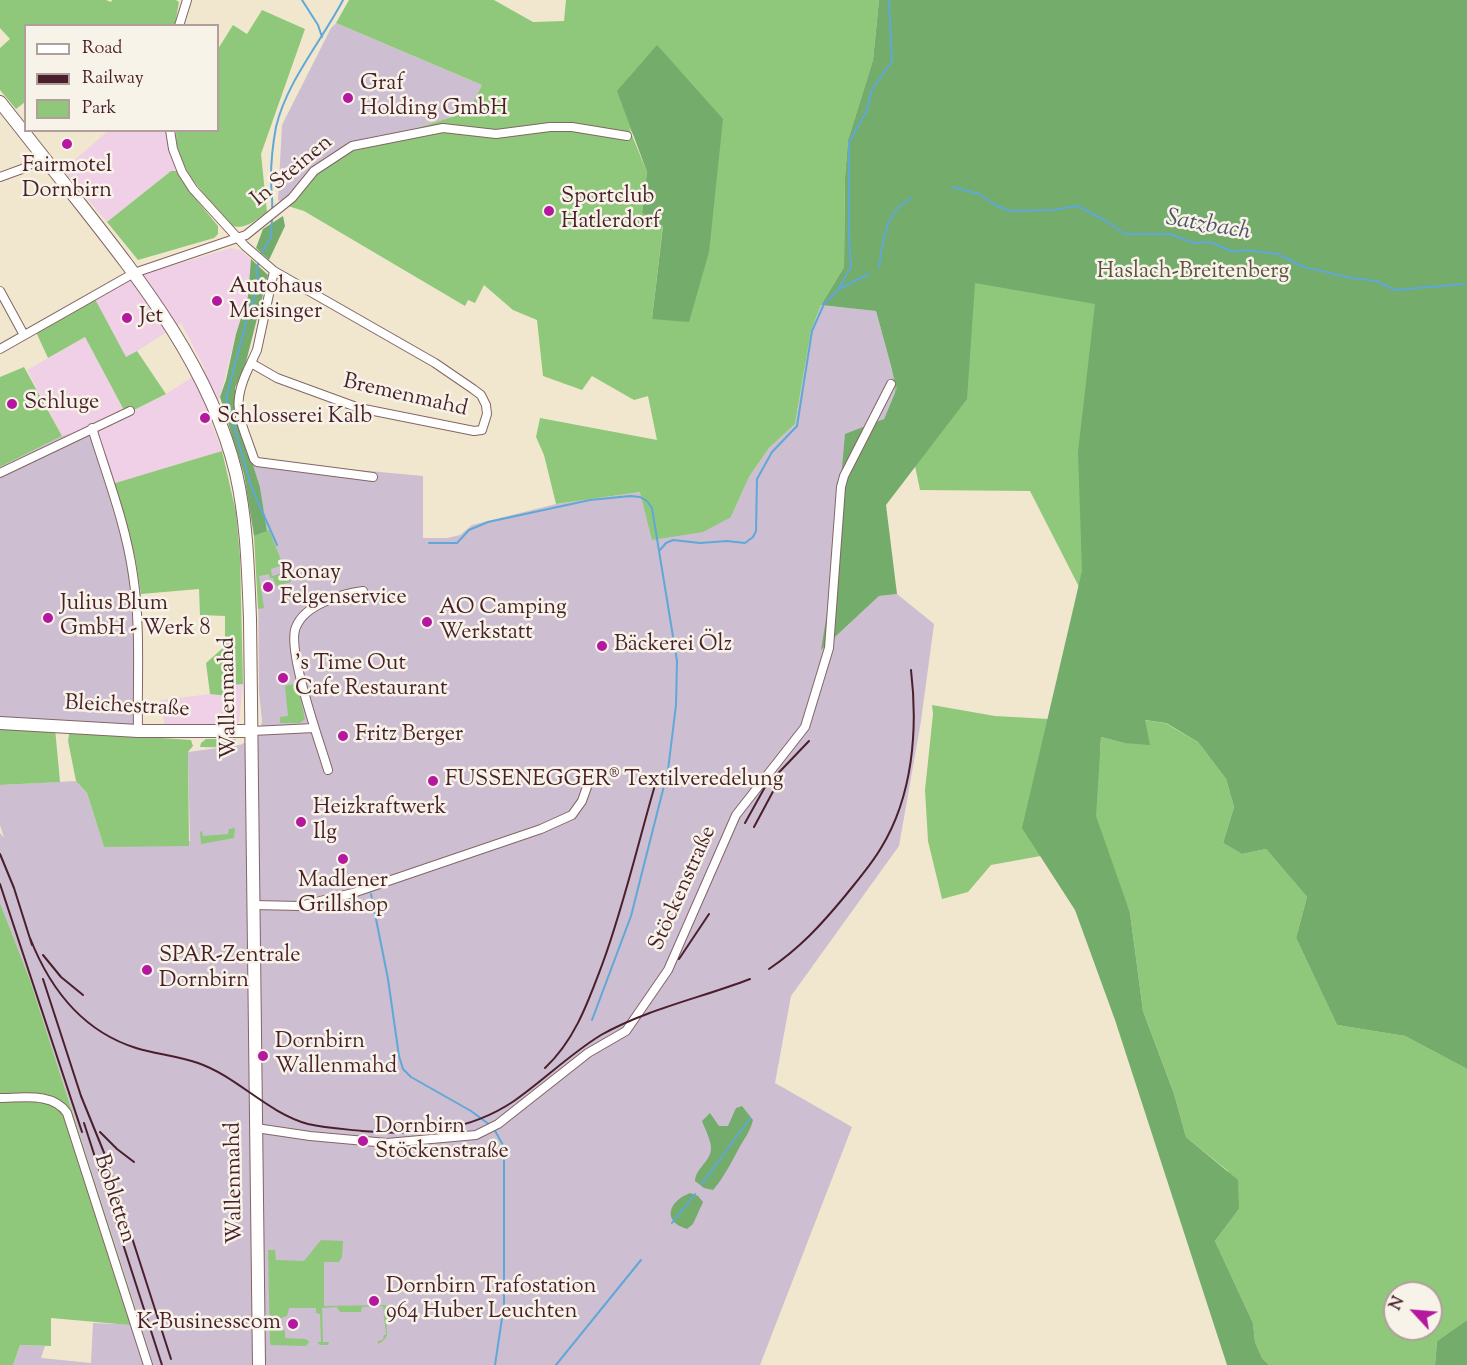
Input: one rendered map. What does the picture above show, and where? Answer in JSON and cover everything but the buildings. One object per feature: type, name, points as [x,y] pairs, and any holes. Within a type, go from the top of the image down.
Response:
[{"type":"main road","name":"Wallenmahd","points":[[0,102],[134,273],[160,310],[193,366],[214,409],[236,472],[247,543],[252,732],[259,1365]]},
{"type":"main road","name":"Bleichestraße","points":[[0,723],[138,731],[252,732]]},
{"type":"street","points":[[180,24],[187,0]]},
{"type":"street","name":"In Steinen","points":[[0,349],[134,273],[246,235],[292,198],[314,171],[352,146],[443,128],[496,134],[550,127],[572,127],[627,136]]},
{"type":"street","name":"Bremenmahd","points":[[170,132],[173,149],[182,172],[193,189],[254,255],[274,272],[456,376],[481,395],[486,405],[486,424],[482,430],[474,431],[359,408],[277,378],[251,363]]},
{"type":"street","points":[[0,177],[22,169],[43,157]]},
{"type":"street","points":[[274,272],[257,350],[239,390],[237,404],[254,459],[257,462],[373,477]]},
{"type":"street","points":[[0,291],[24,335]]},
{"type":"street","name":"Stöckenstraße","points":[[256,1128],[387,1143],[476,1135],[498,1124],[588,1053],[626,1031],[668,970],[736,815],[805,727],[829,648],[841,487],[891,384]]},
{"type":"street","points":[[0,473],[130,411]]},
{"type":"street","points":[[92,428],[124,532],[133,574],[138,626],[138,731]]},
{"type":"street","points":[[328,770],[314,728],[295,653],[294,635],[301,618],[319,604],[353,592],[363,591]]},
{"type":"street","points":[[252,732],[314,728]]},
{"type":"street","points":[[254,904],[300,906],[353,893],[530,832],[572,815],[582,801],[588,784]]},
{"type":"street","name":"Bobletten","points":[[0,1098],[47,1099],[63,1107],[148,1365]]},
{"type":"shaded area","points":[[336,23],[482,85],[468,112],[347,150],[317,171],[288,206],[278,200],[282,125],[331,28]]},
{"type":"shaded area","points":[[107,132],[176,132],[184,165],[177,171],[171,171],[107,222],[63,170]]},
{"type":"shaded area","points":[[231,248],[240,250],[251,259],[248,296],[220,397],[207,411],[222,451],[112,484],[92,427],[62,436],[27,370],[85,337],[126,414],[163,396],[205,369],[181,323],[126,358],[95,299],[143,274]]},
{"type":"shaded area","points":[[821,305],[876,311],[897,388],[884,419],[832,582],[822,649],[879,596],[897,594],[934,624],[921,721],[899,846],[791,996],[775,1083],[852,1127],[760,1365],[13,1365],[20,1345],[45,1346],[41,1358],[91,1363],[93,1323],[141,1325],[30,980],[0,903],[0,833],[4,838],[0,825],[0,785],[76,781],[87,793],[104,847],[190,841],[188,752],[240,745],[259,736],[262,721],[259,692],[258,570],[254,536],[267,531],[260,487],[251,460],[423,476],[423,538],[447,538],[460,535],[472,525],[556,504],[640,492],[731,517],[749,477],[769,448],[795,424],[811,331]]},
{"type":"shaded area","points":[[93,427],[135,556],[141,594],[141,726],[0,725],[0,467],[62,436]]},
{"type":"shaded area","points":[[228,684],[243,684],[239,723],[165,726],[160,700],[211,694],[228,696]]},
{"type":"green space","points":[[0,0],[106,0],[111,2],[112,0],[176,0],[179,2],[175,24],[24,24],[24,103],[16,109],[0,90],[0,48],[10,39],[0,28]]},
{"type":"green space","points":[[349,0],[494,0],[533,22],[564,21],[566,0],[879,0],[873,60],[848,140],[845,177],[844,267],[821,305],[811,331],[795,424],[769,448],[749,477],[731,517],[703,532],[652,540],[640,492],[556,504],[544,455],[536,437],[540,418],[657,440],[648,396],[634,400],[592,376],[582,390],[543,376],[537,320],[513,310],[484,285],[475,303],[468,300],[465,306],[304,211],[288,206],[317,171],[347,150],[468,112],[482,85],[336,23]],"holes":[[[629,128],[709,252],[652,319],[663,225],[642,213],[647,172]]]},
{"type":"green space","name":"Haslach-Breitenberg","points":[[879,0],[1467,0],[1467,1069],[1405,1036],[1337,1025],[1296,938],[1307,897],[1266,849],[1242,854],[1223,843],[1234,807],[1226,779],[1198,742],[1166,723],[1145,720],[1150,745],[1124,743],[1101,737],[1096,816],[1130,913],[1143,1011],[1174,1094],[1186,1137],[1238,1180],[1239,1209],[1215,1241],[1253,1323],[1255,1342],[1262,1358],[1269,1365],[1227,1365],[1115,1020],[1075,910],[1022,828],[1082,571],[1078,452],[1095,304],[975,283],[967,399],[886,505],[897,594],[879,596],[821,650],[832,582],[845,434],[884,419],[897,388],[876,311],[821,305],[844,267],[845,177],[848,140],[873,60]]},
{"type":"green space","points":[[1467,0],[1091,724],[1100,753],[1101,737],[1124,743],[1144,720],[1165,723],[1198,742],[1226,779],[1234,807],[1223,843],[1242,854],[1266,849],[1307,897],[1296,938],[1337,1025],[1405,1036],[1467,1069],[1467,1320],[1443,1337],[1443,1281],[1383,1281],[1383,1341],[1437,1341],[1435,1365],[1269,1365],[1262,1358],[1255,1342],[1253,1323],[1215,1241],[1239,1209],[1228,1171],[1186,1137],[1174,1094],[1143,1011],[1130,913],[1101,845],[991,865],[968,892],[942,899],[928,841],[925,790],[932,705],[995,716],[1049,719],[1118,663],[1030,491],[920,490],[915,466],[897,415],[888,347],[884,217]]},
{"type":"green space","points":[[262,10],[305,29],[261,154],[267,212],[251,223],[238,227],[233,226],[187,171],[177,145],[176,132],[219,132],[219,47],[233,25],[247,34]]},
{"type":"green space","points":[[657,45],[723,119],[709,252],[689,322],[652,319],[663,226],[642,213],[647,172],[617,91]]},
{"type":"green space","points":[[171,171],[177,171],[186,187],[218,226],[218,234],[214,238],[138,260],[107,222]]},
{"type":"green space","points":[[283,216],[285,226],[269,260],[256,248],[263,229]]},
{"type":"green space","points":[[251,259],[268,275],[246,362],[235,388],[235,409],[260,487],[267,531],[254,536],[244,474],[220,397],[248,296]]},
{"type":"green space","points":[[95,299],[126,357],[137,351],[166,394],[126,414],[85,337],[48,358],[36,332]]},
{"type":"green space","points":[[24,367],[62,436],[0,467],[0,377]]},
{"type":"green space","points":[[222,451],[236,512],[240,557],[243,684],[228,685],[228,696],[210,694],[206,663],[225,646],[225,616],[200,615],[199,589],[141,594],[135,556],[112,484]]},
{"type":"green space","points":[[269,530],[283,565],[271,569],[272,576],[287,572],[291,582],[276,586],[269,574],[259,576],[264,608],[258,609],[254,536]]},
{"type":"green space","points":[[297,683],[305,719],[300,723],[280,723],[280,717],[288,716],[285,686]]},
{"type":"green space","points":[[0,725],[55,728],[60,782],[0,785]]},
{"type":"green space","points":[[74,732],[191,740],[193,746],[188,752],[189,846],[104,847],[87,793],[76,781],[68,741],[69,734]]},
{"type":"green space","points":[[206,739],[235,739],[237,742],[224,747],[200,747]]},
{"type":"green space","points":[[235,828],[234,838],[201,844],[200,832],[202,831],[203,836],[228,834],[229,829]]},
{"type":"green space","points":[[0,903],[30,980],[141,1326],[51,1318],[51,1346],[20,1345],[13,1365],[0,1365]]},
{"type":"green space","points":[[742,1106],[753,1120],[750,1128],[717,1185],[713,1190],[704,1188],[695,1181],[711,1150],[702,1121],[710,1113],[719,1126],[728,1126],[736,1108]]},
{"type":"green space","points":[[690,1193],[698,1196],[703,1202],[693,1224],[687,1229],[674,1221],[671,1211],[677,1201]]},
{"type":"green space","points":[[321,1240],[343,1241],[342,1257],[339,1262],[324,1262],[324,1306],[386,1305],[387,1335],[384,1340],[378,1344],[378,1341],[383,1340],[386,1335],[383,1306],[362,1307],[361,1312],[340,1312],[337,1307],[322,1308],[323,1342],[329,1342],[328,1345],[320,1345],[317,1342],[321,1342],[320,1314],[316,1313],[316,1308],[289,1308],[287,1316],[281,1318],[281,1330],[285,1331],[285,1338],[305,1339],[309,1341],[308,1344],[305,1346],[271,1345],[268,1250],[275,1250],[276,1260],[304,1261]]},
{"type":"green space","points":[[1467,1320],[1467,1365],[1435,1365],[1437,1341],[1443,1341],[1443,1337]]},
{"type":"waterway","points":[[302,0],[318,25],[322,37]]},
{"type":"waterway","points":[[272,211],[272,153],[281,110],[296,78],[343,0]]},
{"type":"waterway","points":[[660,550],[666,543],[673,540],[700,543],[727,541],[745,543],[753,537],[756,531],[757,479],[772,452],[797,426],[812,331],[824,304],[838,290],[851,267],[849,143],[867,110],[872,89],[892,61],[889,0]]},
{"type":"waterway","name":"Satzbach","points":[[952,187],[979,194],[997,206],[1011,211],[1052,210],[1078,206],[1126,234],[1170,234],[1194,243],[1210,242],[1234,252],[1245,250],[1278,254],[1304,267],[1351,278],[1377,281],[1394,290],[1465,284]]},
{"type":"waterway","name":"Satzbach","points":[[879,267],[884,237],[890,219],[895,211],[911,198]]},
{"type":"waterway","points":[[260,256],[271,237],[272,219]]},
{"type":"waterway","points":[[259,261],[256,271],[260,285],[250,308],[226,398],[251,486],[277,545]]},
{"type":"waterway","name":"Satzbach","points":[[839,289],[869,274]]},
{"type":"waterway","points":[[429,543],[457,543],[469,530],[488,522],[590,500],[640,497],[652,508],[677,661],[676,705],[668,770],[631,916],[592,1020]]},
{"type":"waterway","points":[[371,894],[403,1069],[411,1077],[471,1111],[490,1125]]},
{"type":"waterway","points":[[702,1184],[750,1118]]},
{"type":"waterway","points":[[494,1129],[503,1145],[504,1157],[504,1305],[495,1365]]},
{"type":"waterway","points":[[672,1223],[695,1194]]},
{"type":"waterway","points":[[556,1365],[641,1260]]},
{"type":"railway","points":[[769,969],[810,936],[827,917],[873,861],[892,828],[900,807],[911,762],[914,715],[911,670]]},
{"type":"railway","points":[[745,823],[765,787],[809,741]]},
{"type":"railway","points":[[545,1068],[573,1033],[597,979],[618,918],[658,775]]},
{"type":"railway","points":[[754,827],[777,784]]},
{"type":"railway","points":[[0,854],[14,888],[32,945]]},
{"type":"railway","points":[[0,884],[82,1132]]},
{"type":"railway","points":[[679,959],[709,914]]},
{"type":"railway","points":[[30,938],[38,957],[58,991],[70,1006],[99,1031],[136,1048],[198,1063],[212,1069],[293,1119],[335,1128],[382,1132],[441,1130],[478,1119],[514,1101],[601,1035],[655,1011],[750,979]]},
{"type":"railway","points":[[43,955],[61,977],[83,995]]},
{"type":"railway","points":[[43,979],[81,1096],[107,1160],[171,1359]]},
{"type":"railway","points":[[84,1123],[162,1365]]},
{"type":"railway","points":[[100,1132],[134,1162]]},
{"type":"place","name":"Graf Holding GmbH","points":[[348,98]]},
{"type":"place","name":"Fairmotel Dornbirn","points":[[67,144]]},
{"type":"place","name":"Sportclub Hatlerdorf","points":[[549,211]]},
{"type":"place","name":"Autohaus Meisinger","points":[[217,301]]},
{"type":"place","name":"Jet","points":[[127,318]]},
{"type":"place","name":"Schluge","points":[[12,404]]},
{"type":"place","name":"Schlosserei Kalb","points":[[205,418]]},
{"type":"place","name":"Ronay Felgenservice","points":[[268,587]]},
{"type":"place","name":"Julius Blum GmbH - Werk 8","points":[[48,618]]},
{"type":"place","name":"AO Camping Werkstatt","points":[[427,622]]},
{"type":"place","name":"Bäckerei Ölz","points":[[602,646]]},
{"type":"place","name":"'s Time Out Cafe Restaurant","points":[[283,678]]},
{"type":"place","name":"Fritz Berger","points":[[343,736]]},
{"type":"place","name":"FUSSENEGGER® Textilveredelung","points":[[433,781]]},
{"type":"place","name":"Heizkraftwerk Ilg","points":[[301,822]]},
{"type":"place","name":"Madlener Grillshop","points":[[343,859]]},
{"type":"place","name":"SPAR-Zentrale Dornbirn","points":[[147,970]]},
{"type":"place","name":"Dornbirn Wallenmahd","points":[[263,1056]]},
{"type":"place","name":"Dornbirn Stöckenstraße","points":[[363,1141]]},
{"type":"place","name":"Dornbirn Trafostation 964 Huber Leuchten","points":[[374,1301]]},
{"type":"place","name":"K-Businesscom","points":[[293,1324]]}]
